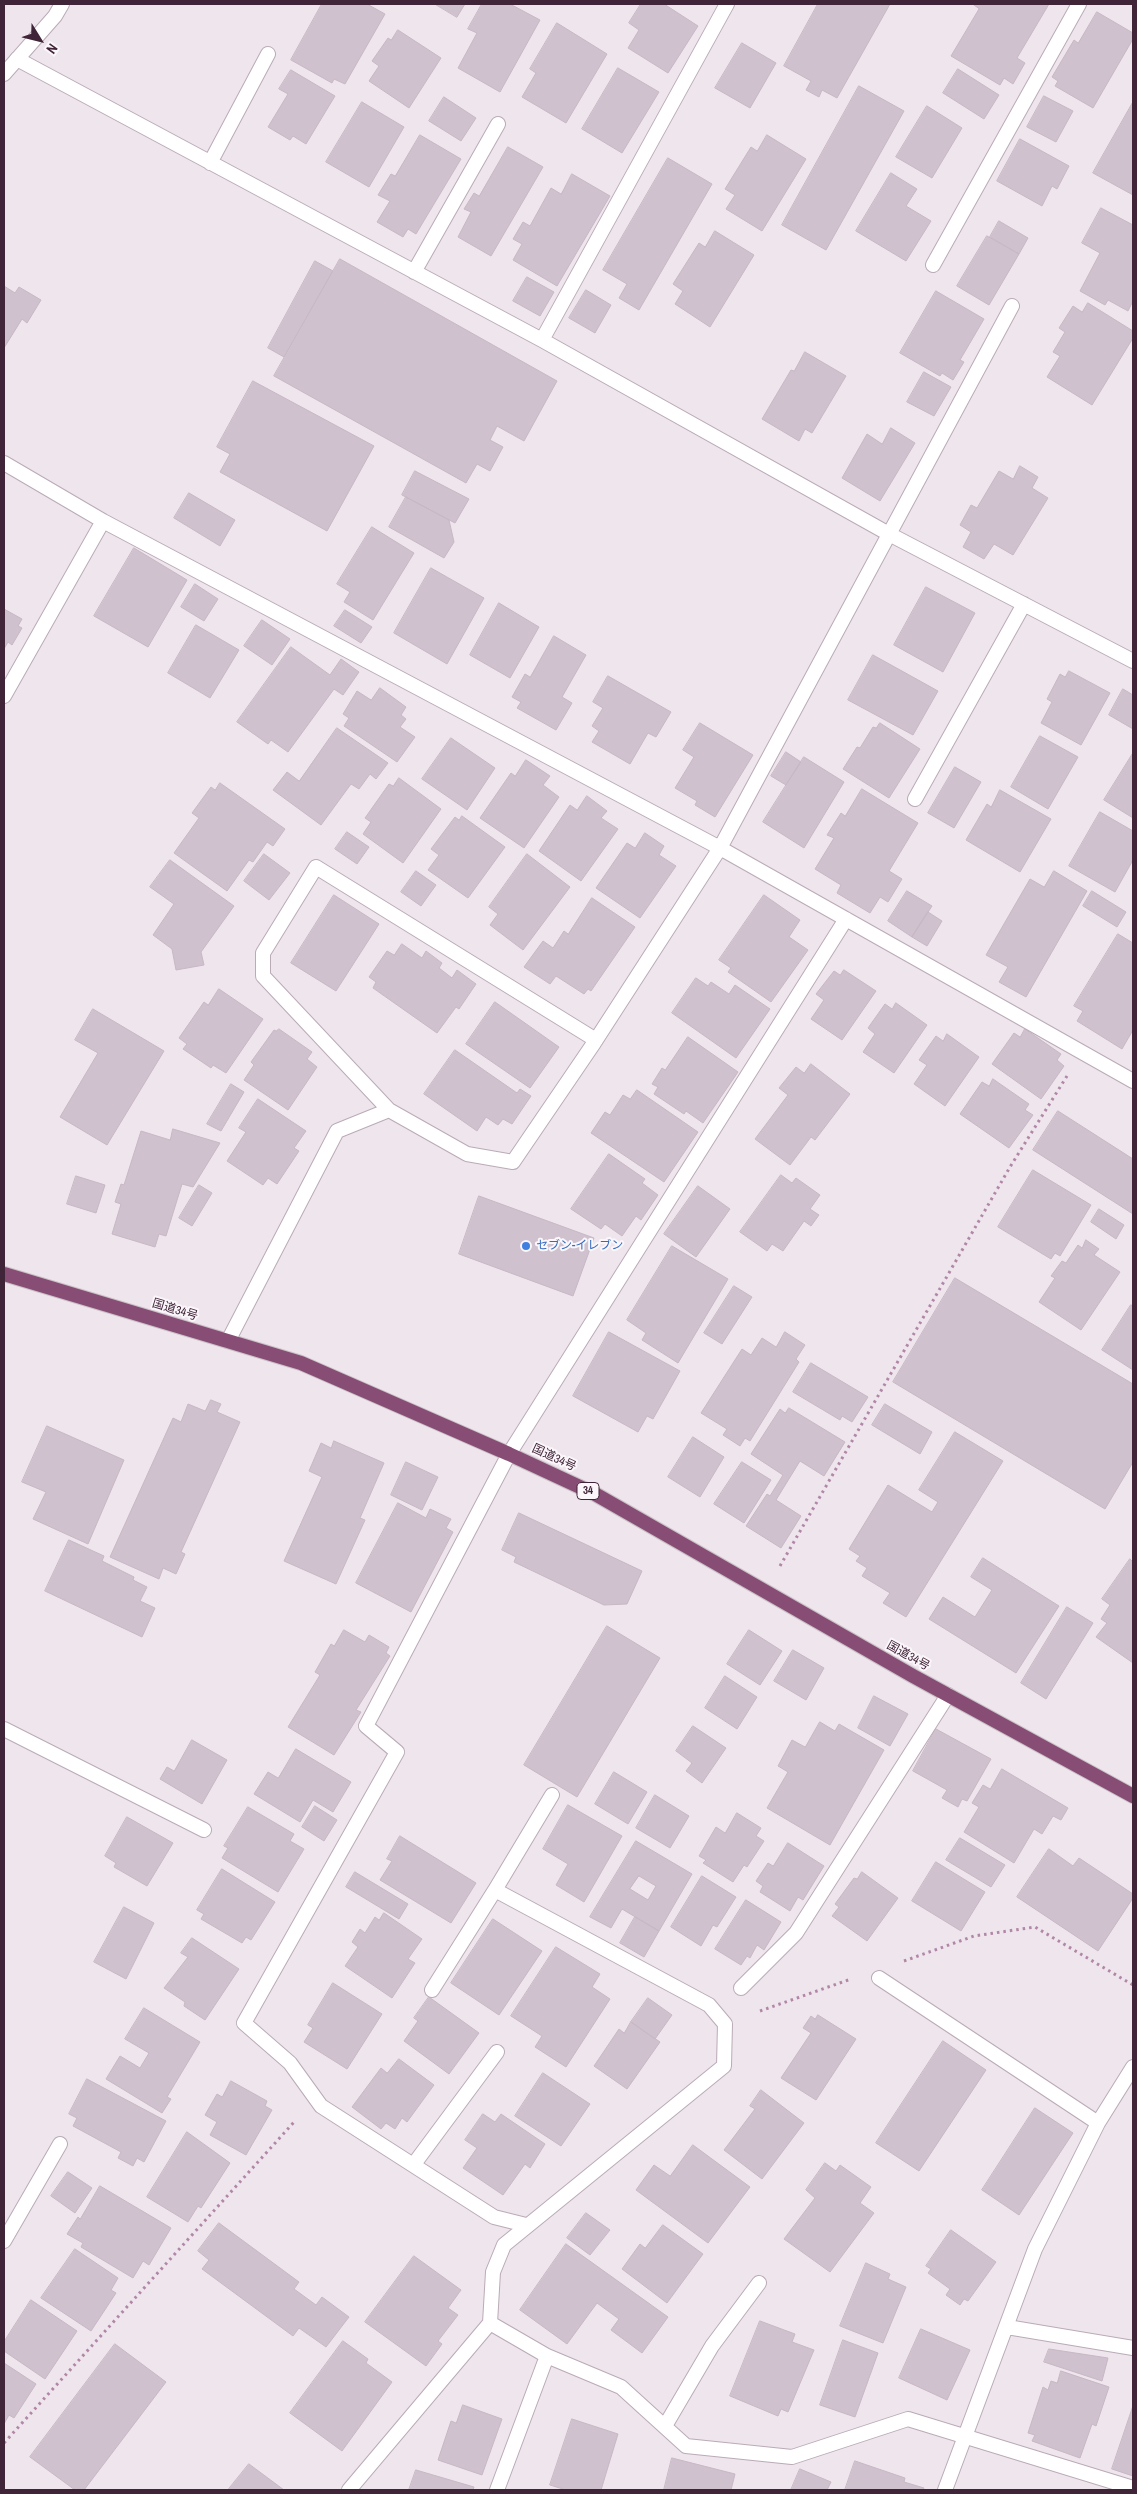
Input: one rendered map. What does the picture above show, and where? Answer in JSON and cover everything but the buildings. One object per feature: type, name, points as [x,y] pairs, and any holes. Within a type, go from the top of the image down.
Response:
[{"type":"highway","name":"国道34号","points":[[4,1274],[302,1363],[509,1454],[594,1494],[948,1695],[1133,1796]]},
{"type":"street","points":[[4,74],[55,16],[62,4]]},
{"type":"street","points":[[542,340],[727,4]]},
{"type":"street","points":[[933,265],[1079,4]]},
{"type":"street","points":[[210,163],[268,54]]},
{"type":"street","points":[[17,59],[542,340],[889,534],[1133,662]]},
{"type":"street","points":[[414,272],[498,124]]},
{"type":"street","points":[[596,1040],[316,867],[263,953],[263,976],[389,1110],[467,1154],[513,1162],[596,1040],[720,848],[1012,306]]},
{"type":"street","points":[[4,463],[104,521],[720,848],[1133,1081]]},
{"type":"street","points":[[4,696],[104,521]]},
{"type":"street","points":[[914,798],[1024,604]]},
{"type":"street","points":[[526,2225],[494,2217],[321,2106],[290,2063],[244,2023],[396,1752],[366,1726],[509,1454],[846,919]]},
{"type":"street","points":[[228,1341],[337,1132],[389,1110]]},
{"type":"street","points":[[742,1988],[796,1933],[948,1695]]},
{"type":"street","points":[[4,1730],[204,1830]]},
{"type":"street","points":[[432,1990],[552,1795]]},
{"type":"street","points":[[350,2490],[490,2323],[494,2272],[504,2245],[526,2225],[724,2066],[724,2024],[708,2005],[495,1890]]},
{"type":"street","points":[[879,1978],[1098,2123]]},
{"type":"street","points":[[414,2164],[497,2052]]},
{"type":"street","points":[[945,2490],[963,2437],[1007,2327],[1034,2248],[1098,2123],[1133,2067]]},
{"type":"street","points":[[4,2241],[60,2144]]},
{"type":"street","points":[[665,2426],[712,2346],[759,2283]]},
{"type":"street","points":[[490,2323],[547,2356],[621,2387],[686,2446],[792,2457],[908,2418],[963,2437],[1133,2488]]},
{"type":"street","points":[[1007,2327],[1133,2348]]},
{"type":"street","points":[[496,2490],[547,2356]]},
{"type":"path","points":[[765,1591],[1010,1167],[1082,1052]]},
{"type":"path","points":[[900,1962],[974,1936],[1035,1927],[1133,1985]]},
{"type":"path","points":[[724,2024],[854,1978]]},
{"type":"path","points":[[4,2443],[299,2116]]},
{"type":"place","name":"セブン-イレブン","points":[[526,1246]]}]
